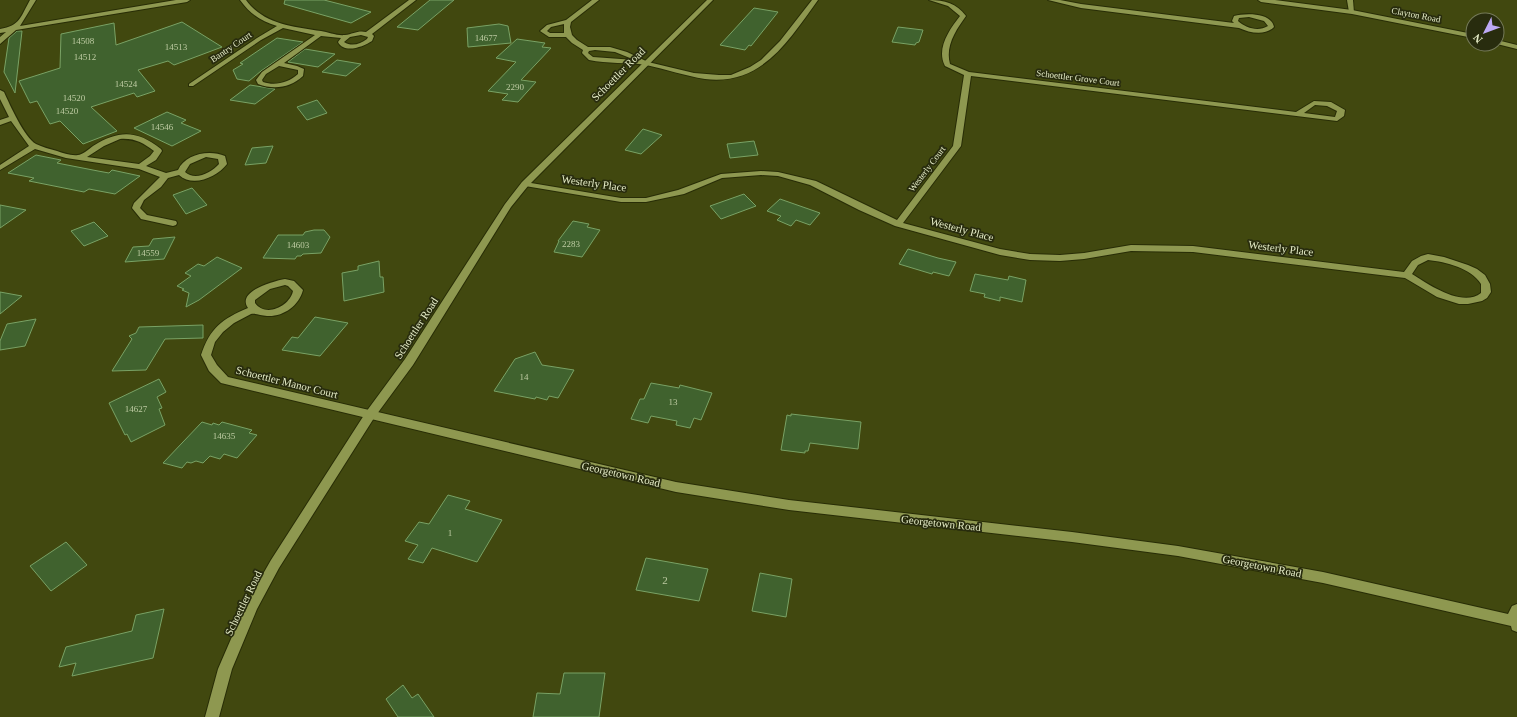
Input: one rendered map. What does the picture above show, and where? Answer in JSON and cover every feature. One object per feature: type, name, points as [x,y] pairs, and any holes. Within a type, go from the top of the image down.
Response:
[{"type":"street","points":[[0,42],[3,36],[20,23],[33,0]]},
{"type":"street","points":[[0,31],[187,0]]},
{"type":"street","points":[[243,0],[252,11],[264,19],[282,26],[345,37],[357,33],[368,34],[414,0]]},
{"type":"street","points":[[568,35],[549,35],[543,30],[549,26],[568,21],[596,0]]},
{"type":"street","name":"Schoettler Road","points":[[212,717],[226,669],[252,606],[279,558],[370,415],[409,362],[508,206],[525,184],[710,0]]},
{"type":"street","points":[[587,49],[585,54],[591,59],[646,63],[692,74],[720,77],[742,74],[761,63],[779,44],[814,0]]},
{"type":"street","name":"Schoettler Grove Court","points":[[932,0],[945,2],[957,8],[963,16],[950,35],[944,58],[947,65],[968,74],[1337,119],[1340,116],[1341,110],[1328,104],[1314,103],[1297,114]]},
{"type":"street","points":[[1051,0],[1080,6],[1241,26],[1259,31],[1269,29],[1271,25],[1261,18],[1244,15],[1234,19],[1237,24],[1241,26]]},
{"type":"street","name":"Clayton Road","points":[[1261,0],[1352,12],[1465,34]]},
{"type":"street","points":[[1350,0],[1352,12]]},
{"type":"street","points":[[568,21],[568,35],[572,41],[587,49],[606,47],[633,56],[646,63]]},
{"type":"street","name":"Bantry Court","points":[[191,85],[259,39],[282,26]]},
{"type":"street","points":[[278,64],[300,69],[301,75],[297,79],[284,85],[269,86],[260,83],[260,76],[321,33]]},
{"type":"street","points":[[345,37],[341,42],[342,44],[353,46],[367,43],[371,38],[368,34]]},
{"type":"street","points":[[1505,44],[1517,47]]},
{"type":"street","name":"Westerly Court","points":[[898,224],[957,146],[968,74]]},
{"type":"street","points":[[0,92],[13,118],[29,142],[34,146],[66,156],[82,157],[140,167],[165,176],[181,172]]},
{"type":"street","points":[[0,123],[13,118]]},
{"type":"street","points":[[82,157],[108,140],[131,136],[153,146],[158,151],[153,158],[140,167]]},
{"type":"street","points":[[0,168],[34,146]]},
{"type":"street","points":[[218,156],[224,160],[220,168],[201,177],[187,177],[181,172],[181,169],[188,162],[200,157],[218,156]]},
{"type":"street","name":"Westerly Place","points":[[525,184],[621,200],[646,200],[681,192],[721,176],[761,173],[778,174],[813,183],[862,208],[898,224],[1000,252],[1030,257],[1060,258],[1084,256],[1131,248],[1192,249],[1407,275],[1440,295],[1452,298],[1474,300],[1482,297],[1486,293],[1484,283],[1474,272],[1464,266],[1446,259],[1428,257],[1419,259],[1409,268],[1407,275]]},
{"type":"street","points":[[165,176],[162,182],[138,203],[136,208],[144,217],[173,223]]},
{"type":"street","name":"Schoettler Manor Court","points":[[254,309],[251,306],[253,297],[263,288],[284,282],[291,283],[298,290],[295,300],[283,309],[267,312],[254,309],[236,317],[222,327],[210,340],[206,355],[213,368],[225,380],[370,415]]},
{"type":"street","name":"Georgetown Road","points":[[370,415],[676,487],[732,498],[871,516],[1130,544],[1183,552],[1329,579],[1516,619]]},
{"type":"building","points":[[285,0],[324,0],[371,12],[351,23],[284,4]]},
{"type":"building","points":[[430,0],[454,0],[418,30],[397,27]]},
{"type":"building","points":[[754,8],[778,12],[751,46],[749,45],[745,50],[720,45]]},
{"type":"building","points":[[182,22],[222,47],[174,65],[168,61],[138,70],[155,91],[137,97],[134,93],[91,107],[117,131],[83,144],[60,121],[50,124],[37,101],[30,103],[19,81],[60,68],[61,34],[114,23],[116,45]]},
{"type":"building","points":[[499,24],[508,26],[511,43],[468,47],[467,28]]},
{"type":"building","points":[[898,27],[923,30],[919,42],[915,45],[892,42]]},
{"type":"building","points":[[17,31],[22,31],[15,93],[4,72],[9,38]]},
{"type":"building","points":[[277,38],[303,42],[249,81],[237,79],[233,70],[243,64],[240,63]]},
{"type":"building","points":[[517,39],[545,43],[542,47],[551,48],[521,80],[536,82],[518,102],[502,100],[508,94],[488,91],[516,62],[496,58]]},
{"type":"building","points":[[305,49],[335,54],[318,67],[288,62]]},
{"type":"building","points":[[337,60],[361,64],[346,76],[322,72]]},
{"type":"building","points":[[250,85],[275,89],[255,104],[230,100]]},
{"type":"building","points":[[317,100],[327,113],[307,120],[297,107]]},
{"type":"building","points":[[167,112],[186,120],[181,123],[201,131],[172,146],[134,128]]},
{"type":"building","points":[[643,129],[662,135],[641,154],[625,150]]},
{"type":"building","points":[[754,141],[758,155],[730,158],[727,144]]},
{"type":"building","points":[[273,146],[266,163],[245,165],[252,148]]},
{"type":"building","points":[[36,155],[61,160],[57,163],[109,173],[112,170],[140,176],[115,194],[89,189],[84,192],[29,181],[34,178],[8,173]]},
{"type":"building","points":[[192,188],[207,205],[186,214],[173,195]]},
{"type":"building","points":[[744,194],[756,206],[721,219],[710,206]]},
{"type":"building","points":[[780,199],[820,213],[810,225],[796,220],[791,226],[777,220],[781,216],[767,211]]},
{"type":"building","points":[[0,205],[26,210],[0,228]]},
{"type":"building","points":[[573,221],[589,224],[587,227],[600,230],[582,257],[554,252],[558,241]]},
{"type":"building","points":[[94,222],[108,236],[84,246],[71,231]]},
{"type":"building","points":[[324,230],[330,237],[321,253],[303,254],[301,256],[297,256],[295,259],[263,258],[278,235],[303,235],[305,232]]},
{"type":"building","points":[[175,237],[164,259],[125,262],[133,247],[149,246],[153,239]]},
{"type":"building","points":[[908,249],[956,262],[949,276],[933,272],[932,274],[899,264]]},
{"type":"building","points":[[217,257],[242,268],[199,300],[186,307],[189,293],[177,286],[191,276],[185,273],[198,264],[204,266]]},
{"type":"building","points":[[379,261],[380,277],[383,277],[384,292],[344,301],[342,273],[358,270],[358,266]]},
{"type":"building","points":[[975,274],[1008,280],[1009,276],[1026,280],[1022,302],[1000,297],[1000,301],[984,297],[985,294],[970,291]]},
{"type":"building","points":[[0,292],[22,296],[0,314]]},
{"type":"building","points":[[315,317],[348,323],[320,356],[282,350],[292,337],[298,338]]},
{"type":"building","points":[[36,319],[25,346],[0,350],[0,341],[7,324]]},
{"type":"building","points":[[203,325],[203,338],[165,339],[146,370],[112,371],[132,339],[129,336],[136,333],[139,327]]},
{"type":"building","points":[[535,352],[542,365],[574,370],[558,398],[549,396],[547,400],[536,397],[535,399],[494,391],[515,359]]},
{"type":"building","points":[[159,379],[166,392],[157,397],[162,408],[159,409],[165,425],[131,442],[127,434],[125,435],[109,403]]},
{"type":"building","points":[[651,383],[679,388],[680,385],[712,393],[701,420],[694,418],[690,428],[676,425],[677,421],[651,416],[648,423],[631,419],[640,399],[644,399]]},
{"type":"building","points":[[791,414],[861,422],[858,449],[810,443],[808,451],[805,451],[805,453],[781,450],[787,415],[791,416]]},
{"type":"building","points":[[202,422],[212,425],[213,423],[219,425],[222,422],[252,430],[249,433],[257,435],[237,458],[224,454],[220,459],[210,456],[203,463],[196,461],[191,463],[187,462],[182,468],[163,463]]},
{"type":"building","points":[[448,495],[470,501],[465,509],[502,520],[477,562],[432,548],[423,563],[408,559],[418,545],[405,541],[419,522],[429,524]]},
{"type":"building","points":[[66,542],[87,565],[51,591],[30,566]]},
{"type":"building","points":[[646,558],[708,569],[699,601],[636,590]]},
{"type":"building","points":[[760,573],[792,579],[786,617],[752,611]]},
{"type":"building","points":[[164,609],[153,658],[72,676],[76,663],[59,667],[66,647],[132,631],[136,615]]},
{"type":"building","points":[[564,673],[605,673],[599,717],[533,717],[537,693],[560,694]]},
{"type":"building","points":[[403,685],[412,698],[418,694],[434,717],[398,717],[386,699]]}]
